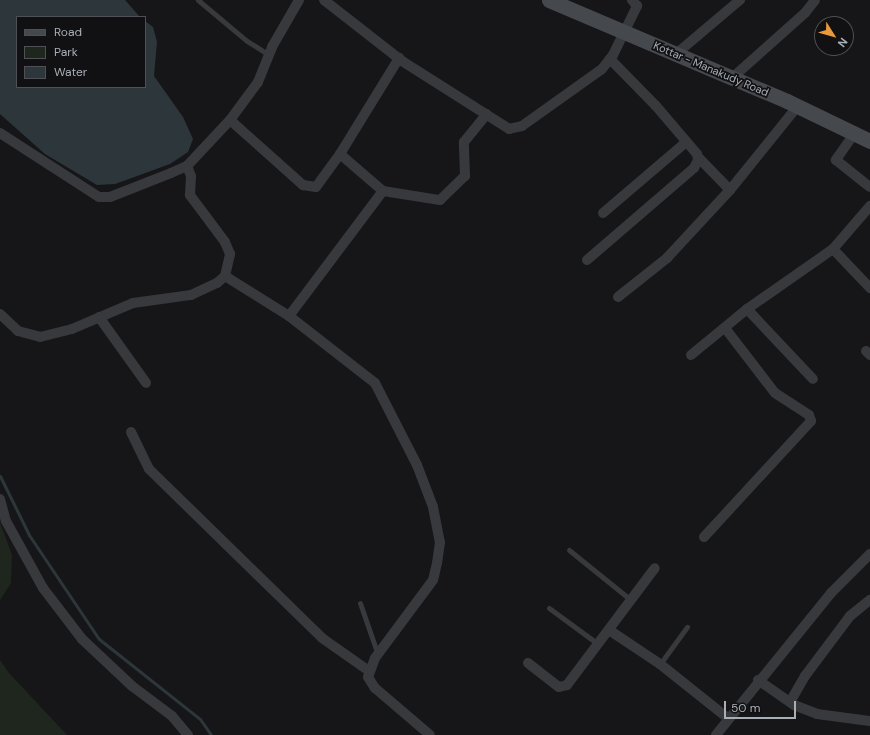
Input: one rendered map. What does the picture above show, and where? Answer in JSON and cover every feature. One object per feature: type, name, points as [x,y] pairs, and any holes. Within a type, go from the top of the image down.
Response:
[{"type":"main road","name":"Kottar - Manakudy Road","points":[[549,0],[732,78],[870,141]]},
{"type":"street","points":[[0,133],[99,197],[110,197],[187,166],[230,120],[258,82],[269,55],[299,0]]},
{"type":"street","points":[[324,0],[399,58],[509,129],[522,126],[602,70],[625,32],[637,6],[632,0]]},
{"type":"street","points":[[676,54],[740,0]]},
{"type":"street","points":[[732,78],[805,13],[816,0]]},
{"type":"street","points":[[230,120],[306,187],[319,186],[399,58]]},
{"type":"street","points":[[610,59],[686,142],[698,158],[730,190]]},
{"type":"street","points":[[618,297],[667,258],[730,190],[797,107]]},
{"type":"street","points":[[340,154],[383,191],[440,200],[465,176],[464,142],[487,114]]},
{"type":"street","points":[[854,134],[836,160],[870,188]]},
{"type":"street","points":[[603,214],[686,142]]},
{"type":"street","points":[[587,260],[694,168],[698,158]]},
{"type":"street","points":[[0,314],[18,331],[40,337],[72,329],[133,303],[191,295],[217,283],[225,276],[230,254],[225,242],[190,195],[191,176],[187,166]]},
{"type":"street","points":[[289,316],[383,191]]},
{"type":"street","points":[[691,355],[747,309],[833,250],[870,208]]},
{"type":"street","points":[[833,250],[870,288]]},
{"type":"street","points":[[225,276],[289,316],[374,383],[417,465],[433,507],[440,542],[433,580],[378,655],[369,671],[368,677],[375,688],[430,735]]},
{"type":"street","points":[[747,309],[813,379]]},
{"type":"street","points":[[99,318],[146,383]]},
{"type":"street","points":[[704,537],[811,421],[809,415],[775,392],[725,328]]},
{"type":"street","points":[[131,432],[149,469],[322,638],[345,656],[369,671]]},
{"type":"street","points":[[0,499],[6,521],[43,588],[82,640],[132,686],[172,716],[188,735]]},
{"type":"street","points":[[716,735],[758,680],[831,593],[870,554]]},
{"type":"street","points":[[528,663],[559,687],[563,687],[609,630],[655,568]]},
{"type":"street","points":[[790,702],[805,676],[850,616],[870,600]]},
{"type":"street","points":[[609,630],[660,664],[729,719]]},
{"type":"street","points":[[758,680],[790,702],[817,714],[870,721]]},
{"type":"lane","points":[[198,0],[246,41],[269,55]]},
{"type":"lane","points":[[569,550],[631,600]]},
{"type":"lane","points":[[360,603],[378,655]]},
{"type":"lane","points":[[549,608],[598,644]]},
{"type":"lane","points":[[660,664],[687,627]]},
{"type":"green space","points":[[0,522],[12,555],[11,583],[0,600]]},
{"type":"green space","points":[[0,660],[9,673],[67,735],[0,735]]},
{"type":"water","points":[[0,0],[125,0],[139,16],[16,16],[16,88],[146,88],[146,22],[153,27],[157,42],[154,76],[183,117],[193,139],[188,152],[170,164],[115,184],[97,185],[45,154],[0,114]]},
{"type":"waterway","points":[[0,476],[29,535],[99,639],[200,719],[211,735]]}]
